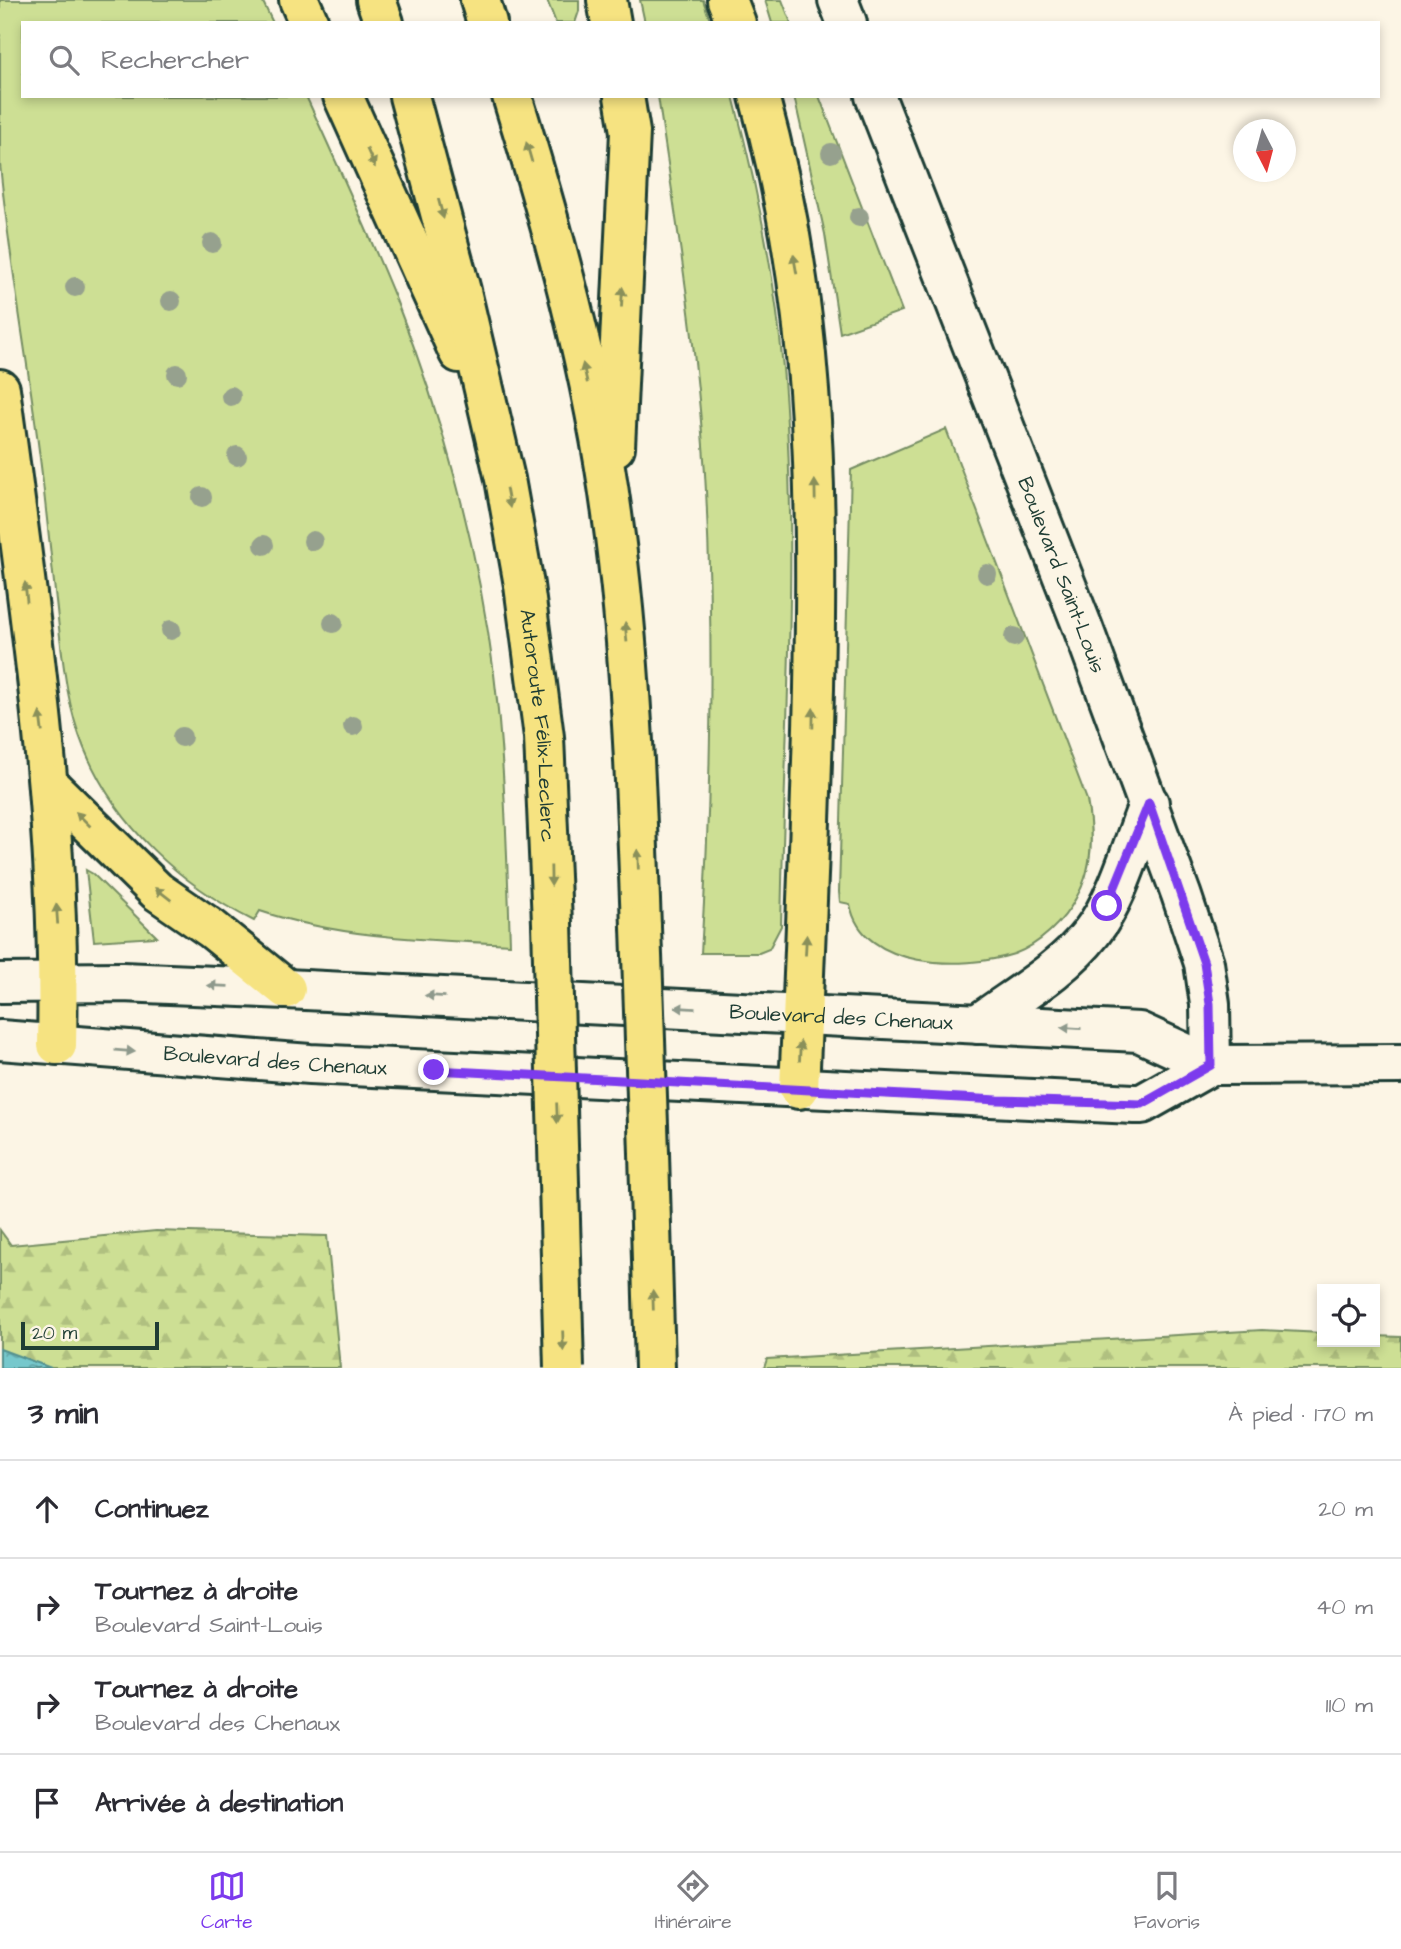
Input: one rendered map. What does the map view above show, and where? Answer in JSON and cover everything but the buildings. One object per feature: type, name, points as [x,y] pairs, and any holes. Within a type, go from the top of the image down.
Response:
[{"type":"highway","points":[[299,0],[308,21]]},
{"type":"highway","points":[[376,0],[383,21]]},
{"type":"highway","points":[[480,0],[486,21]]},
{"type":"highway","points":[[607,0],[611,21]]},
{"type":"highway","points":[[727,0],[735,21]]},
{"type":"highway","points":[[344,98],[494,432]]},
{"type":"highway","name":"Autoroute Félix-Leclerc","points":[[410,98],[448,238],[494,432],[524,584],[538,682],[546,774],[552,923],[564,1368]]},
{"type":"highway","points":[[513,98],[561,271],[594,412],[612,512],[632,712],[655,1368]]},
{"type":"highway","points":[[612,512],[631,132],[624,98]]},
{"type":"highway","points":[[759,98],[785,203],[801,294],[814,430],[814,660],[799,1089]]},
{"type":"highway","points":[[0,389],[48,784],[59,982],[57,1045]]},
{"type":"highway","points":[[48,784],[157,891],[212,929],[286,989]]},
{"type":"street","points":[[838,0],[845,21]]},
{"type":"street","name":"Boulevard Saint-Louis","points":[[876,98],[1149,803],[1204,963],[1210,1004],[1211,1065]]},
{"type":"street","points":[[978,1024],[1064,961],[1092,932],[1111,896],[1149,803]]},
{"type":"street","name":"Boulevard des Chenaux","points":[[0,983],[59,982],[286,989],[1139,1032],[1211,1065],[1401,1064]]},
{"type":"street","name":"Boulevard des Chenaux","points":[[0,1040],[297,1063],[1142,1104],[1211,1065]]},
{"type":"green space","points":[[0,0],[262,0],[272,21],[21,21],[21,98],[307,98],[396,300],[429,390],[457,484],[479,579],[498,708],[510,944],[415,939],[352,932],[260,911],[254,921],[176,871],[132,827],[114,803],[84,748],[73,717],[67,685],[38,443],[0,164]]},
{"type":"green space","points":[[547,0],[579,0],[576,21],[555,21]]},
{"type":"green space","points":[[640,0],[703,0],[710,21],[645,21]]},
{"type":"green space","points":[[765,0],[782,0],[790,21],[771,21]]},
{"type":"green space","points":[[658,98],[734,98],[764,231],[780,333],[790,496],[781,926],[769,949],[759,953],[701,953],[707,838],[710,606],[703,441],[680,243]]},
{"type":"green space","points":[[794,98],[820,98],[902,311],[840,333],[825,234]]},
{"type":"green space","points":[[946,429],[1087,800],[1091,850],[1082,887],[1071,907],[1041,938],[1014,954],[993,959],[943,963],[894,953],[874,942],[858,926],[850,904],[840,902],[839,892],[851,470]]},
{"type":"green space","points":[[86,870],[93,874],[157,937],[94,941]]},
{"type":"green space","points":[[0,1230],[11,1245],[156,1231],[327,1236],[340,1368],[51,1368],[0,1364]]},
{"type":"green space","points":[[1262,1330],[1317,1333],[1317,1347],[1380,1347],[1380,1336],[1401,1337],[1401,1368],[764,1368],[767,1359]]},
{"type":"water","points":[[0,1349],[51,1368],[0,1368]]},
{"type":"route","points":[[434,1070],[998,1100],[1142,1104],[1211,1065],[1210,1004],[1204,963],[1149,803],[1107,906]]}]
